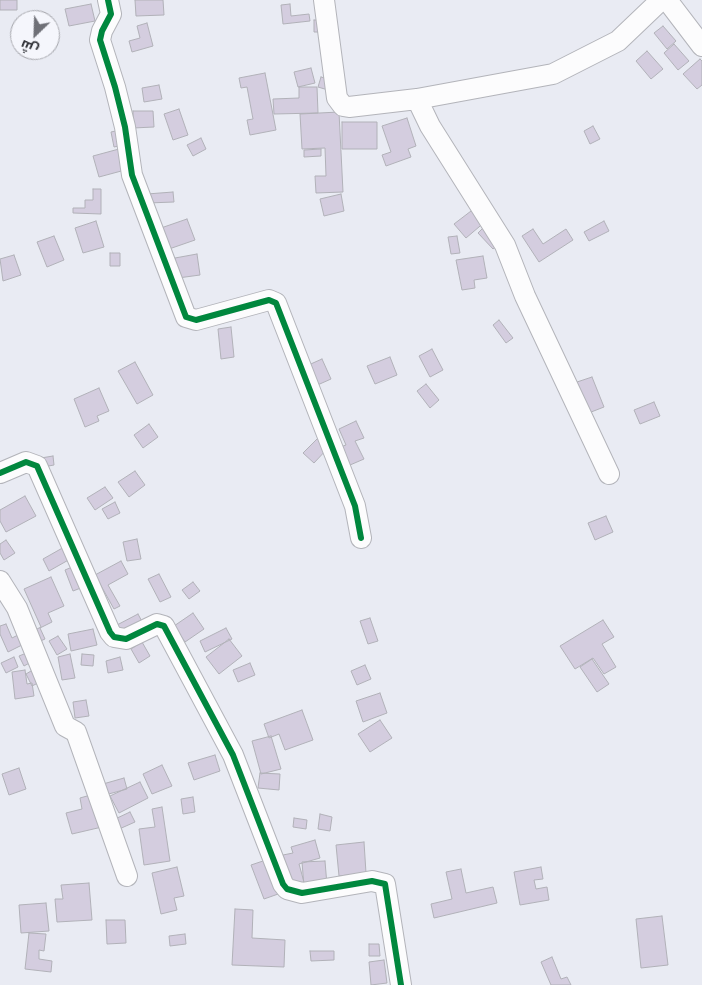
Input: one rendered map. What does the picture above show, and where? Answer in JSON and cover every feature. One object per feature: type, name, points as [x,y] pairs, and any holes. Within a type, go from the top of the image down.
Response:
[{"type":"street","points":[[108,0],[111,14],[100,40],[117,95],[132,175],[186,317],[196,320],[268,300],[276,303],[355,506],[361,538]]},
{"type":"street","points":[[324,0],[338,98],[340,104],[349,107],[417,99],[553,74],[618,41],[661,0]]},
{"type":"street","points":[[666,0],[702,46]]},
{"type":"street","points":[[417,99],[430,126],[505,245],[525,296],[609,474]]},
{"type":"street","points":[[0,473],[26,462],[37,466],[110,632],[114,637],[126,640],[157,624],[164,626],[233,755],[283,884],[287,889],[302,893],[372,881],[385,884],[401,985]]},
{"type":"street","points":[[0,581],[17,608],[65,726],[76,732],[127,876]]},
{"type":"building","points":[[0,0],[17,0],[17,10],[0,10]]},
{"type":"building","points":[[135,0],[163,0],[164,15],[136,16]]},
{"type":"building","points":[[91,4],[95,21],[69,26],[65,9]]},
{"type":"building","points":[[290,4],[291,16],[309,14],[310,21],[283,24],[281,5]]},
{"type":"building","points":[[314,20],[326,20],[327,32],[314,32]]},
{"type":"building","points":[[147,23],[153,46],[132,52],[129,41],[140,38],[137,26]]},
{"type":"building","points":[[663,26],[676,41],[667,49],[654,33]]},
{"type":"building","points":[[674,44],[689,61],[678,70],[664,53]]},
{"type":"building","points":[[647,51],[663,69],[651,79],[636,61]]},
{"type":"building","points":[[700,59],[702,61],[702,85],[697,89],[683,74]]},
{"type":"building","points":[[311,68],[315,83],[298,87],[294,72]]},
{"type":"building","points":[[265,73],[276,130],[250,135],[247,120],[253,119],[247,87],[241,88],[239,78]]},
{"type":"building","points":[[321,77],[331,80],[328,90],[318,87]]},
{"type":"building","points":[[159,85],[162,99],[144,102],[142,88]]},
{"type":"building","points":[[299,87],[317,87],[318,113],[274,114],[273,99],[299,98]]},
{"type":"building","points":[[179,109],[188,135],[173,140],[164,114]]},
{"type":"building","points":[[133,111],[153,111],[154,127],[133,128]]},
{"type":"building","points":[[339,112],[343,192],[316,193],[315,176],[326,176],[325,148],[302,149],[300,114]]},
{"type":"building","points":[[407,118],[416,146],[408,149],[411,157],[386,166],[382,155],[391,152],[382,126]]},
{"type":"building","points":[[342,122],[377,122],[377,149],[342,149]]},
{"type":"building","points":[[593,126],[600,139],[590,144],[584,131]]},
{"type":"building","points":[[120,130],[123,145],[114,147],[111,132]]},
{"type":"building","points":[[201,138],[206,149],[193,156],[187,145]]},
{"type":"building","points":[[119,149],[125,170],[99,177],[93,156]]},
{"type":"building","points":[[321,149],[321,156],[304,157],[304,150]]},
{"type":"building","points":[[93,189],[101,189],[101,214],[73,213],[73,208],[85,208],[85,200],[93,200]]},
{"type":"building","points":[[173,192],[174,202],[148,203],[147,194]]},
{"type":"building","points":[[341,194],[344,211],[324,216],[320,199]]},
{"type":"building","points":[[475,208],[486,221],[466,238],[454,224]]},
{"type":"building","points":[[187,219],[195,240],[169,249],[161,228]]},
{"type":"building","points":[[96,221],[104,247],[83,253],[75,228]]},
{"type":"building","points":[[604,221],[609,231],[589,241],[584,232]]},
{"type":"building","points":[[485,226],[500,243],[493,249],[478,233]]},
{"type":"building","points":[[533,229],[543,244],[566,229],[573,240],[539,262],[522,236]]},
{"type":"building","points":[[54,236],[64,260],[47,267],[37,242]]},
{"type":"building","points":[[457,236],[460,253],[451,254],[448,237]]},
{"type":"building","points":[[110,253],[120,253],[120,266],[110,266]]},
{"type":"building","points":[[197,254],[200,275],[178,278],[175,258]]},
{"type":"building","points":[[14,255],[21,275],[3,281],[0,259]]},
{"type":"building","points":[[483,256],[487,278],[474,280],[475,288],[462,290],[456,260]]},
{"type":"building","points":[[499,320],[513,338],[506,343],[493,325]]},
{"type":"building","points":[[231,327],[234,357],[221,359],[218,329]]},
{"type":"building","points":[[432,349],[443,370],[430,377],[419,356]]},
{"type":"building","points":[[390,357],[397,375],[375,384],[367,366]]},
{"type":"building","points":[[322,359],[331,379],[313,387],[304,367]]},
{"type":"building","points":[[135,362],[153,395],[137,404],[118,371]]},
{"type":"building","points":[[592,377],[604,407],[586,414],[574,383]]},
{"type":"building","points":[[426,384],[439,400],[430,408],[417,391]]},
{"type":"building","points":[[99,388],[109,411],[97,416],[99,421],[85,427],[74,399]]},
{"type":"building","points":[[654,402],[660,416],[640,424],[634,410]]},
{"type":"building","points":[[356,421],[364,438],[355,441],[364,459],[343,468],[335,449],[346,445],[339,429]]},
{"type":"building","points":[[149,424],[158,437],[143,448],[134,435]]},
{"type":"building","points":[[318,438],[328,448],[314,463],[303,453]]},
{"type":"building","points":[[53,456],[54,465],[43,467],[41,458]]},
{"type":"building","points":[[135,471],[145,485],[129,497],[118,482]]},
{"type":"building","points":[[105,487],[113,498],[95,510],[87,498]]},
{"type":"building","points":[[25,496],[36,516],[6,532],[0,521],[0,510]]},
{"type":"building","points":[[115,502],[120,513],[108,519],[102,509]]},
{"type":"building","points":[[606,516],[613,532],[595,540],[588,523]]},
{"type":"building","points":[[137,539],[141,559],[127,561],[123,542]]},
{"type":"building","points":[[6,540],[15,553],[4,560],[0,553],[0,544]]},
{"type":"building","points":[[66,546],[72,558],[49,571],[43,559]]},
{"type":"building","points":[[121,561],[128,574],[108,585],[120,606],[114,609],[95,575]]},
{"type":"building","points":[[77,565],[86,586],[73,591],[65,570]]},
{"type":"building","points":[[159,574],[171,597],[160,602],[148,579]]},
{"type":"building","points":[[51,577],[64,606],[48,613],[52,622],[40,628],[45,639],[36,643],[31,632],[41,627],[24,589]]},
{"type":"building","points":[[193,582],[200,591],[189,599],[182,590]]},
{"type":"building","points":[[193,613],[204,629],[185,642],[174,626]]},
{"type":"building","points":[[138,614],[147,631],[127,642],[117,625]]},
{"type":"building","points":[[370,618],[378,641],[368,644],[360,621]]},
{"type":"building","points":[[603,620],[614,637],[602,644],[616,667],[604,674],[593,658],[575,669],[560,646]]},
{"type":"building","points":[[6,624],[12,638],[20,634],[24,644],[8,652],[0,634],[0,626]]},
{"type":"building","points":[[226,628],[232,639],[205,652],[200,641]]},
{"type":"building","points":[[93,629],[97,645],[71,651],[68,634]]},
{"type":"building","points":[[58,636],[67,649],[57,655],[49,641]]},
{"type":"building","points":[[229,639],[242,656],[219,674],[206,657]]},
{"type":"building","points":[[142,642],[150,656],[139,663],[131,649]]},
{"type":"building","points":[[29,652],[33,661],[24,666],[19,656]]},
{"type":"building","points":[[70,654],[75,678],[62,680],[58,657]]},
{"type":"building","points":[[82,654],[94,655],[93,666],[81,665]]},
{"type":"building","points":[[14,657],[18,667],[6,673],[1,663]]},
{"type":"building","points":[[120,657],[123,670],[108,673],[106,661]]},
{"type":"building","points":[[592,659],[609,684],[597,692],[580,667]]},
{"type":"building","points":[[250,663],[255,675],[238,682],[233,670]]},
{"type":"building","points":[[365,665],[371,679],[357,685],[351,671]]},
{"type":"building","points":[[36,668],[42,681],[32,686],[26,674]]},
{"type":"building","points":[[25,670],[27,684],[32,683],[34,696],[15,699],[12,672]]},
{"type":"building","points":[[380,693],[387,713],[363,722],[356,701]]},
{"type":"building","points":[[86,700],[89,716],[75,718],[73,702]]},
{"type":"building","points":[[302,710],[313,740],[285,750],[279,734],[269,738],[264,724]]},
{"type":"building","points":[[380,720],[392,738],[370,752],[358,734]]},
{"type":"building","points":[[271,736],[281,769],[261,774],[252,741]]},
{"type":"building","points":[[215,755],[220,771],[194,780],[188,763]]},
{"type":"building","points":[[162,765],[172,786],[152,794],[143,774]]},
{"type":"building","points":[[19,768],[26,789],[9,795],[2,774]]},
{"type":"building","points":[[260,773],[280,774],[279,790],[258,788]]},
{"type":"building","points":[[124,778],[127,789],[105,795],[103,784]]},
{"type":"building","points":[[140,782],[148,798],[119,813],[110,796]]},
{"type":"building","points":[[94,794],[102,827],[72,834],[66,813],[82,809],[80,798]]},
{"type":"building","points":[[193,797],[195,812],[183,814],[181,799]]},
{"type":"building","points":[[162,807],[170,861],[144,865],[139,829],[155,827],[152,809]]},
{"type":"building","points":[[130,812],[135,822],[117,830],[113,820]]},
{"type":"building","points":[[320,814],[332,817],[330,831],[318,829]]},
{"type":"building","points":[[294,818],[307,820],[306,829],[293,827]]},
{"type":"building","points":[[315,840],[320,858],[299,864],[304,882],[292,886],[283,855],[293,853],[291,847]]},
{"type":"building","points":[[364,842],[366,873],[339,876],[336,845]]},
{"type":"building","points":[[269,859],[281,893],[264,899],[251,865]]},
{"type":"building","points":[[325,861],[327,885],[304,887],[302,862]]},
{"type":"building","points":[[177,867],[184,896],[174,898],[177,910],[161,914],[152,873]]},
{"type":"building","points":[[541,867],[543,879],[534,880],[536,889],[547,887],[549,900],[520,905],[514,872]]},
{"type":"building","points":[[461,869],[466,893],[493,887],[497,903],[434,918],[431,904],[452,899],[446,872]]},
{"type":"building","points":[[89,883],[92,920],[57,922],[55,899],[63,899],[61,885]]},
{"type":"building","points":[[46,903],[49,931],[21,933],[19,905]]},
{"type":"building","points":[[235,909],[253,910],[252,938],[285,940],[284,967],[232,965]]},
{"type":"building","points":[[662,916],[668,965],[641,968],[636,919]]},
{"type":"building","points":[[106,920],[125,920],[126,943],[107,944]]},
{"type":"building","points":[[29,933],[46,934],[44,951],[39,950],[39,959],[52,961],[51,972],[25,969]]},
{"type":"building","points":[[185,934],[186,944],[170,946],[169,936]]},
{"type":"building","points":[[369,944],[379,944],[380,956],[369,956]]},
{"type":"building","points":[[310,951],[334,951],[334,960],[311,961]]},
{"type":"building","points":[[552,957],[561,979],[567,977],[571,985],[551,985],[541,962]]},
{"type":"building","points":[[384,960],[387,983],[371,985],[369,962]]},
{"type":"cycle path","points":[[108,0],[111,14],[102,31],[100,40],[125,127],[132,175],[186,317],[196,320],[269,300],[276,303],[355,506],[361,538]]},
{"type":"cycle path","points":[[0,473],[26,462],[37,466],[110,632],[114,637],[126,639],[157,624],[164,626],[233,755],[283,884],[287,889],[302,893],[372,881],[385,884],[401,985]]}]
